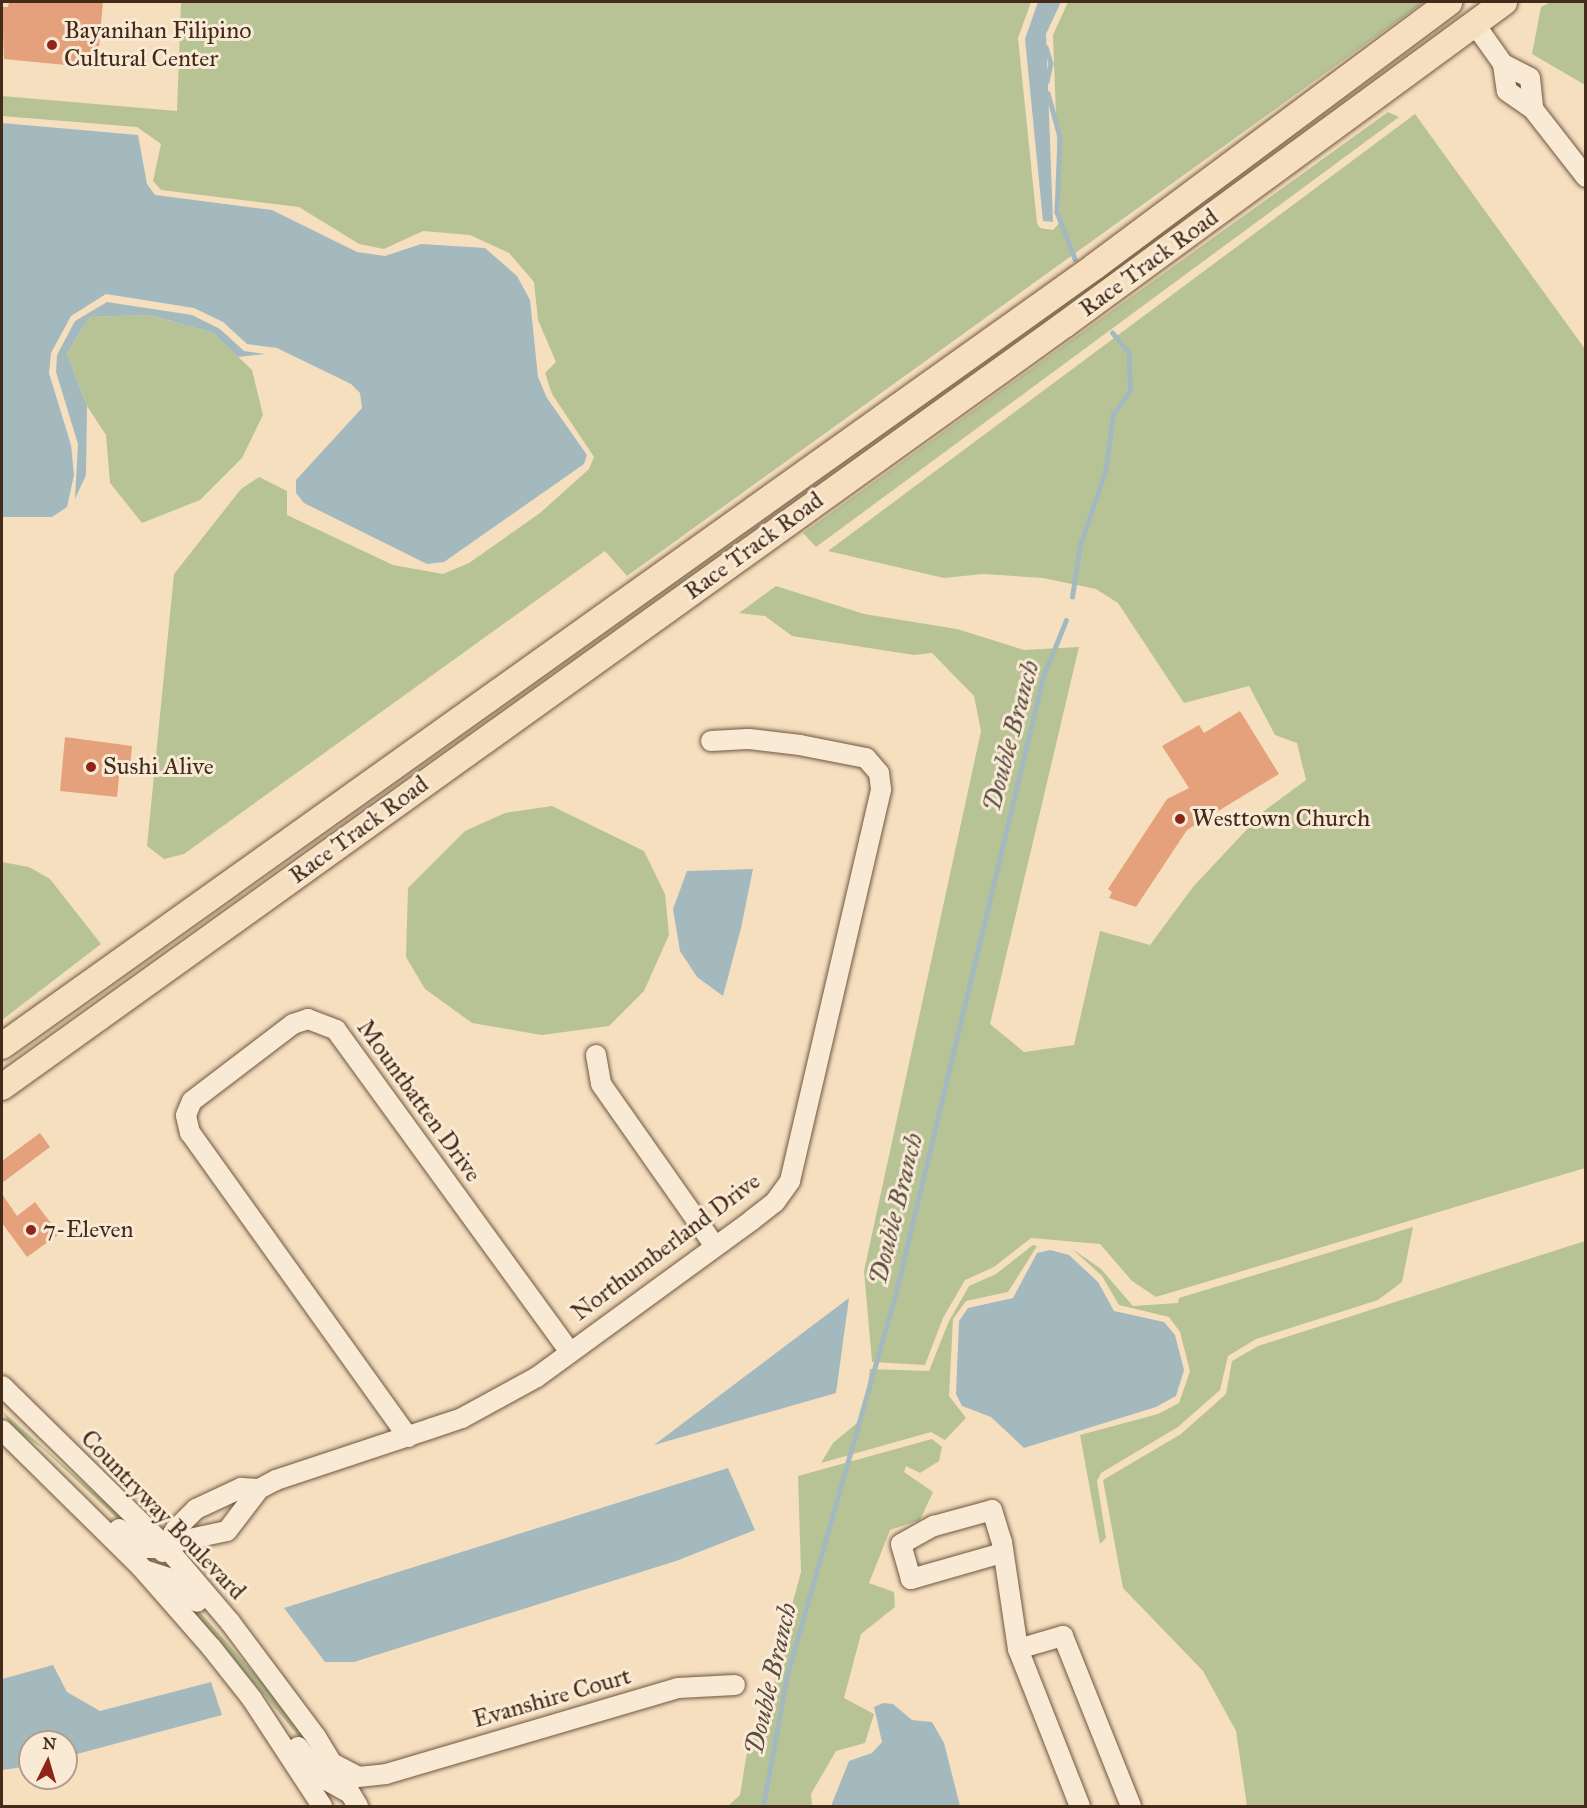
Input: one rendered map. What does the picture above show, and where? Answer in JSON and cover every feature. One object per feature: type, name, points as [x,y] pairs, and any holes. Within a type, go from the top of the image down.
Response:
[{"type":"main road","name":"Race Track Road","points":[[2,1046],[127,953],[1094,267],[1449,2]]},
{"type":"main road","name":"Race Track Road","points":[[2,1087],[1109,293],[1504,2]]},
{"type":"main road","points":[[1186,199],[1204,223]]},
{"type":"main road","points":[[752,509],[772,533]]},
{"type":"main road","points":[[59,1046],[61,1022],[110,982],[127,953],[180,958]]},
{"type":"street","points":[[1474,24],[1503,64],[1507,91],[1533,109],[1586,177]]},
{"type":"street","name":"Northumberland Drive","points":[[144,1570],[169,1546],[175,1530],[196,1509],[241,1488],[259,1489],[462,1418],[537,1377],[569,1351],[775,1202],[799,1157],[881,789],[879,773],[866,758],[749,739],[711,741]]},
{"type":"street","name":"Mountbatten Drive","points":[[408,1437],[190,1133],[186,1115],[192,1101],[293,1024],[308,1019],[336,1030],[569,1351]]},
{"type":"street","points":[[596,1055],[601,1084],[714,1245]]},
{"type":"street","name":"Countryway Boulevard","points":[[2,1386],[169,1546],[295,1707],[332,1763],[353,1803]]},
{"type":"street","points":[[3,1432],[39,1454],[137,1544],[169,1546],[227,1531],[259,1489]]},
{"type":"street","points":[[3,1432],[144,1570],[240,1684],[322,1806]]},
{"type":"street","points":[[1002,1553],[911,1579],[901,1544],[933,1526],[992,1510],[1002,1553],[1018,1648],[1080,1806]]},
{"type":"street","points":[[144,1570],[186,1588],[246,1660],[295,1707]]},
{"type":"street","points":[[1018,1648],[1063,1636],[1131,1806]]},
{"type":"street","points":[[240,1684],[270,1707],[319,1776],[353,1803]]},
{"type":"street","name":"Evanshire Court","points":[[332,1763],[358,1777],[383,1775],[678,1688],[735,1685]]},
{"type":"street","name":"Evanshire Court","points":[[353,1803],[383,1775]]},
{"type":"green space","points":[[181,2],[1031,2],[1018,38],[1037,223],[1040,228],[1053,230],[1060,222],[1053,35],[1068,2],[1424,2],[627,576],[605,551],[184,854],[164,859],[147,846],[174,574],[241,489],[259,477],[287,491],[287,515],[393,565],[443,574],[469,563],[540,513],[589,469],[594,457],[552,394],[545,373],[556,362],[538,320],[534,282],[509,253],[470,235],[423,231],[384,249],[359,244],[299,207],[161,190],[153,181],[161,144],[137,127],[2,116],[2,96],[177,111]]},
{"type":"green space","points":[[1551,2],[1585,2],[1585,85],[1532,54],[1541,7]]},
{"type":"green space","points":[[1388,112],[1399,117],[816,547],[803,533]]},
{"type":"green space","points":[[1415,114],[1585,349],[1585,1168],[1156,1297],[1132,1281],[1100,1244],[1031,1238],[994,1267],[965,1280],[943,1318],[925,1365],[872,1362],[864,1271],[981,731],[974,696],[932,653],[914,655],[792,636],[765,616],[739,613],[776,586],[864,614],[957,629],[1024,650],[1079,647],[990,1024],[1024,1052],[1074,1045],[1100,931],[1150,945],[1193,887],[1264,811],[1306,780],[1297,743],[1275,735],[1249,686],[1184,703],[1118,603],[1096,589],[1043,578],[983,574],[944,578],[828,551]]},
{"type":"green space","points":[[150,315],[213,333],[252,370],[263,415],[242,458],[200,500],[142,523],[110,483],[106,435],[87,406],[67,353],[90,317]]},
{"type":"green space","points":[[552,806],[644,851],[665,894],[669,935],[644,991],[609,1026],[542,1035],[472,1023],[425,989],[406,957],[408,888],[465,831],[505,813]]},
{"type":"green space","points":[[2,862],[29,867],[50,879],[101,944],[2,1020]]},
{"type":"green space","points":[[1413,1227],[1402,1282],[1378,1300],[1256,1339],[1228,1356],[1220,1390],[1178,1427],[1101,1473],[1097,1481],[1106,1538],[1100,1544],[1080,1435],[1158,1414],[1179,1403],[1190,1371],[1180,1332],[1169,1317],[1119,1305],[1102,1276],[1071,1248],[1101,1269],[1133,1306],[1178,1303],[1179,1298]]},
{"type":"green space","points":[[1585,1241],[1585,1806],[1247,1806],[1236,1731],[1203,1671],[1123,1588],[1103,1480],[1181,1434],[1226,1394],[1232,1361],[1258,1346]]},
{"type":"green space","points":[[1033,1245],[1037,1246],[1008,1292],[966,1301],[953,1319],[949,1396],[966,1418],[945,1440],[931,1432],[821,1463],[833,1443],[863,1418],[870,1369],[929,1371],[949,1321],[969,1286],[996,1274]]},
{"type":"green space","points":[[2,1411],[117,1513],[132,1532],[41,1447],[13,1429]]},
{"type":"green space","points":[[932,1439],[942,1447],[939,1461],[920,1473],[906,1466],[904,1472],[933,1492],[920,1520],[890,1530],[869,1583],[894,1592],[895,1607],[861,1634],[844,1698],[874,1714],[865,1743],[836,1751],[811,1794],[812,1806],[728,1806],[740,1795],[750,1734],[767,1716],[776,1696],[774,1671],[801,1572],[798,1476]]},
{"type":"green space","points":[[183,1593],[276,1698],[319,1760],[180,1596]]},
{"type":"water","points":[[1038,2],[1061,2],[1046,34],[1053,222],[1043,221],[1025,39]]},
{"type":"water","points":[[2,123],[138,135],[147,184],[155,195],[272,210],[357,252],[385,256],[421,244],[485,248],[517,276],[530,300],[538,377],[547,398],[587,455],[584,464],[444,562],[427,564],[304,503],[296,493],[296,480],[362,408],[360,393],[351,384],[277,348],[247,344],[223,322],[194,308],[106,294],[71,316],[51,353],[49,373],[71,445],[74,475],[67,507],[52,517],[2,517]]},
{"type":"water","points":[[107,302],[192,315],[220,329],[244,351],[265,354],[238,357],[213,333],[150,315],[90,317],[67,353],[87,406],[86,475],[75,499],[78,444],[56,372],[57,355],[75,321]]},
{"type":"water","points":[[753,869],[741,928],[723,996],[697,977],[680,951],[673,909],[687,871]]},
{"type":"water","points":[[1050,1250],[1069,1255],[1098,1282],[1114,1311],[1164,1322],[1175,1335],[1184,1370],[1176,1396],[1156,1407],[1024,1448],[991,1417],[962,1406],[956,1394],[959,1321],[968,1308],[1013,1298],[1037,1253]]},
{"type":"water","points":[[849,1298],[836,1393],[654,1445]]},
{"type":"water","points":[[728,1468],[755,1530],[676,1561],[354,1662],[325,1662],[284,1608]]},
{"type":"water","points":[[53,1665],[67,1692],[100,1711],[211,1682],[222,1715],[78,1754],[78,1730],[18,1730],[18,1768],[2,1770],[2,1679]]},
{"type":"water","points":[[883,1703],[893,1704],[912,1720],[932,1722],[944,1743],[960,1806],[831,1806],[849,1761],[872,1753],[882,1742],[874,1707]]},
{"type":"building","name":"Bayanihan Filipino Cultural Center","points":[[9,2],[103,2],[97,68],[4,59],[2,7],[8,7]]},
{"type":"building","name":"Westtown Church","points":[[1240,711],[1279,774],[1187,830],[1136,907],[1109,898],[1112,892],[1108,889],[1167,799],[1189,788],[1162,746],[1199,725],[1204,733]]},
{"type":"building","name":"Sushi Alive","points":[[65,737],[132,746],[130,767],[120,766],[117,797],[60,791]]},
{"type":"building","name":"7-Eleven","points":[[40,1133],[50,1147],[2,1183],[2,1161]]},
{"type":"building","name":"7-Eleven","points":[[2,1194],[17,1216],[35,1202],[59,1234],[27,1257],[2,1223]]},
{"type":"waterway","name":"Double Branch","points":[[1046,47],[1051,63],[1047,82]]},
{"type":"waterway","name":"Double Branch","points":[[1048,93],[1060,137],[1057,212],[1075,259]]},
{"type":"waterway","name":"Double Branch","points":[[1072,597],[1080,545],[1105,472],[1113,414],[1130,391],[1129,353],[1112,333]]},
{"type":"waterway","name":"Double Branch","points":[[763,1806],[787,1675],[896,1292],[1043,677],[1066,620]]},
{"type":"place","name":"Bayanihan Filipino Cultural Center","points":[[52,45]]},
{"type":"place","name":"Sushi Alive","points":[[91,767]]},
{"type":"place","name":"Westtown Church","points":[[1180,819]]},
{"type":"place","name":"7-Eleven","points":[[31,1230]]}]
